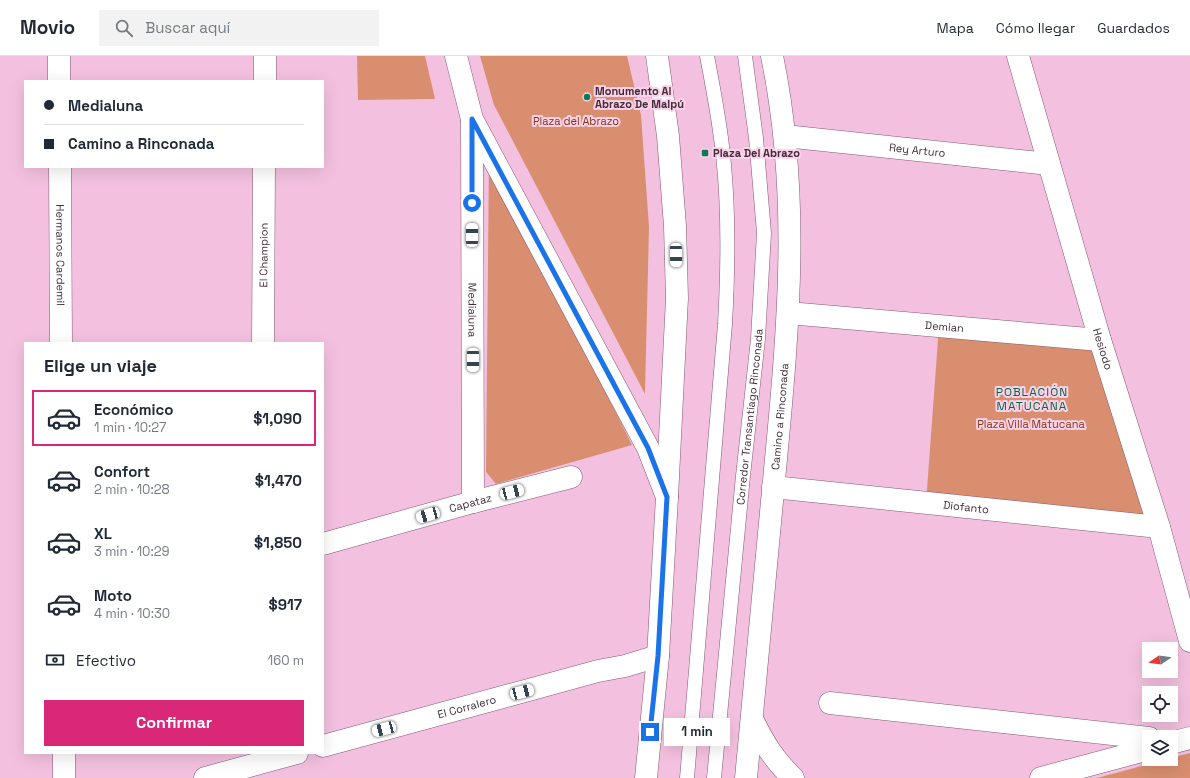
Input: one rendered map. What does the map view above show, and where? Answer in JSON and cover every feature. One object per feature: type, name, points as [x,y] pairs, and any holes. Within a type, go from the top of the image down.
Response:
[{"type":"street","points":[[59,56],[59,80]]},
{"type":"street","points":[[265,56],[265,80]]},
{"type":"street","name":"Medialuna","points":[[456,56],[472,119],[648,448],[667,497]]},
{"type":"street","points":[[646,778],[658,656],[677,298],[675,226],[668,136],[657,56]]},
{"type":"street","name":"Camino a Rinconada","points":[[746,778],[788,313],[790,228],[785,136],[772,56]]},
{"type":"street","name":"Hesiodo","points":[[1018,56],[1100,340],[1159,527],[1190,641]]},
{"type":"street","name":"Medialuna","points":[[472,119],[473,502]]},
{"type":"street","name":"Rey Arturo","points":[[785,136],[1049,164]]},
{"type":"street","name":"Hermanos Cardemil","points":[[60,168],[61,342]]},
{"type":"street","name":"El Champion","points":[[263,342],[264,168]]},
{"type":"street","name":"Demian","points":[[788,313],[1100,340]]},
{"type":"street","name":"Capataz","points":[[324,544],[473,502],[571,477]]},
{"type":"street","name":"Diofanto","points":[[773,487],[1159,527]]},
{"type":"street","name":"El Corralero","points":[[324,746],[658,656]]},
{"type":"street","points":[[830,703],[1142,737]]},
{"type":"street","points":[[752,719],[764,743],[775,760],[793,778]]},
{"type":"street","points":[[1041,778],[1142,751]]},
{"type":"street","points":[[64,754],[64,778]]},
{"type":"street","points":[[205,778],[293,754]]},
{"type":"lane","points":[[687,778],[725,324],[728,270],[728,217],[724,164],[718,111],[707,56]]},
{"type":"lane","name":"Corredor Transantiago Rinconada","points":[[714,778],[743,476],[758,339],[764,233],[756,138],[745,56]]},
{"type":"green space","points":[[357,56],[425,56],[435,99],[358,100]]},
{"type":"green space","name":"Plaza del Abrazo","points":[[480,56],[627,56],[641,115],[649,227],[645,394],[494,105]]},
{"type":"green space","points":[[489,156],[632,445],[496,484],[486,472]]},
{"type":"green space","name":"Plaza Villa Matucana","points":[[939,326],[1100,340],[1159,527],[926,503]]},
{"type":"green space","points":[[1190,753],[1190,778],[1097,778],[1142,766],[1178,766],[1178,756]]},
{"type":"place","name":"Monumento Al Abrazo De Maipú","points":[[587,97]]},
{"type":"place","name":"Plaza Del Abrazo","points":[[705,153]]},
{"type":"district","name":"POBLACIÓN MATUCANA","points":[[1032,399]]},
{"type":"route","points":[[472,203],[472,119],[648,448],[667,497],[658,656],[650,732]]}]
